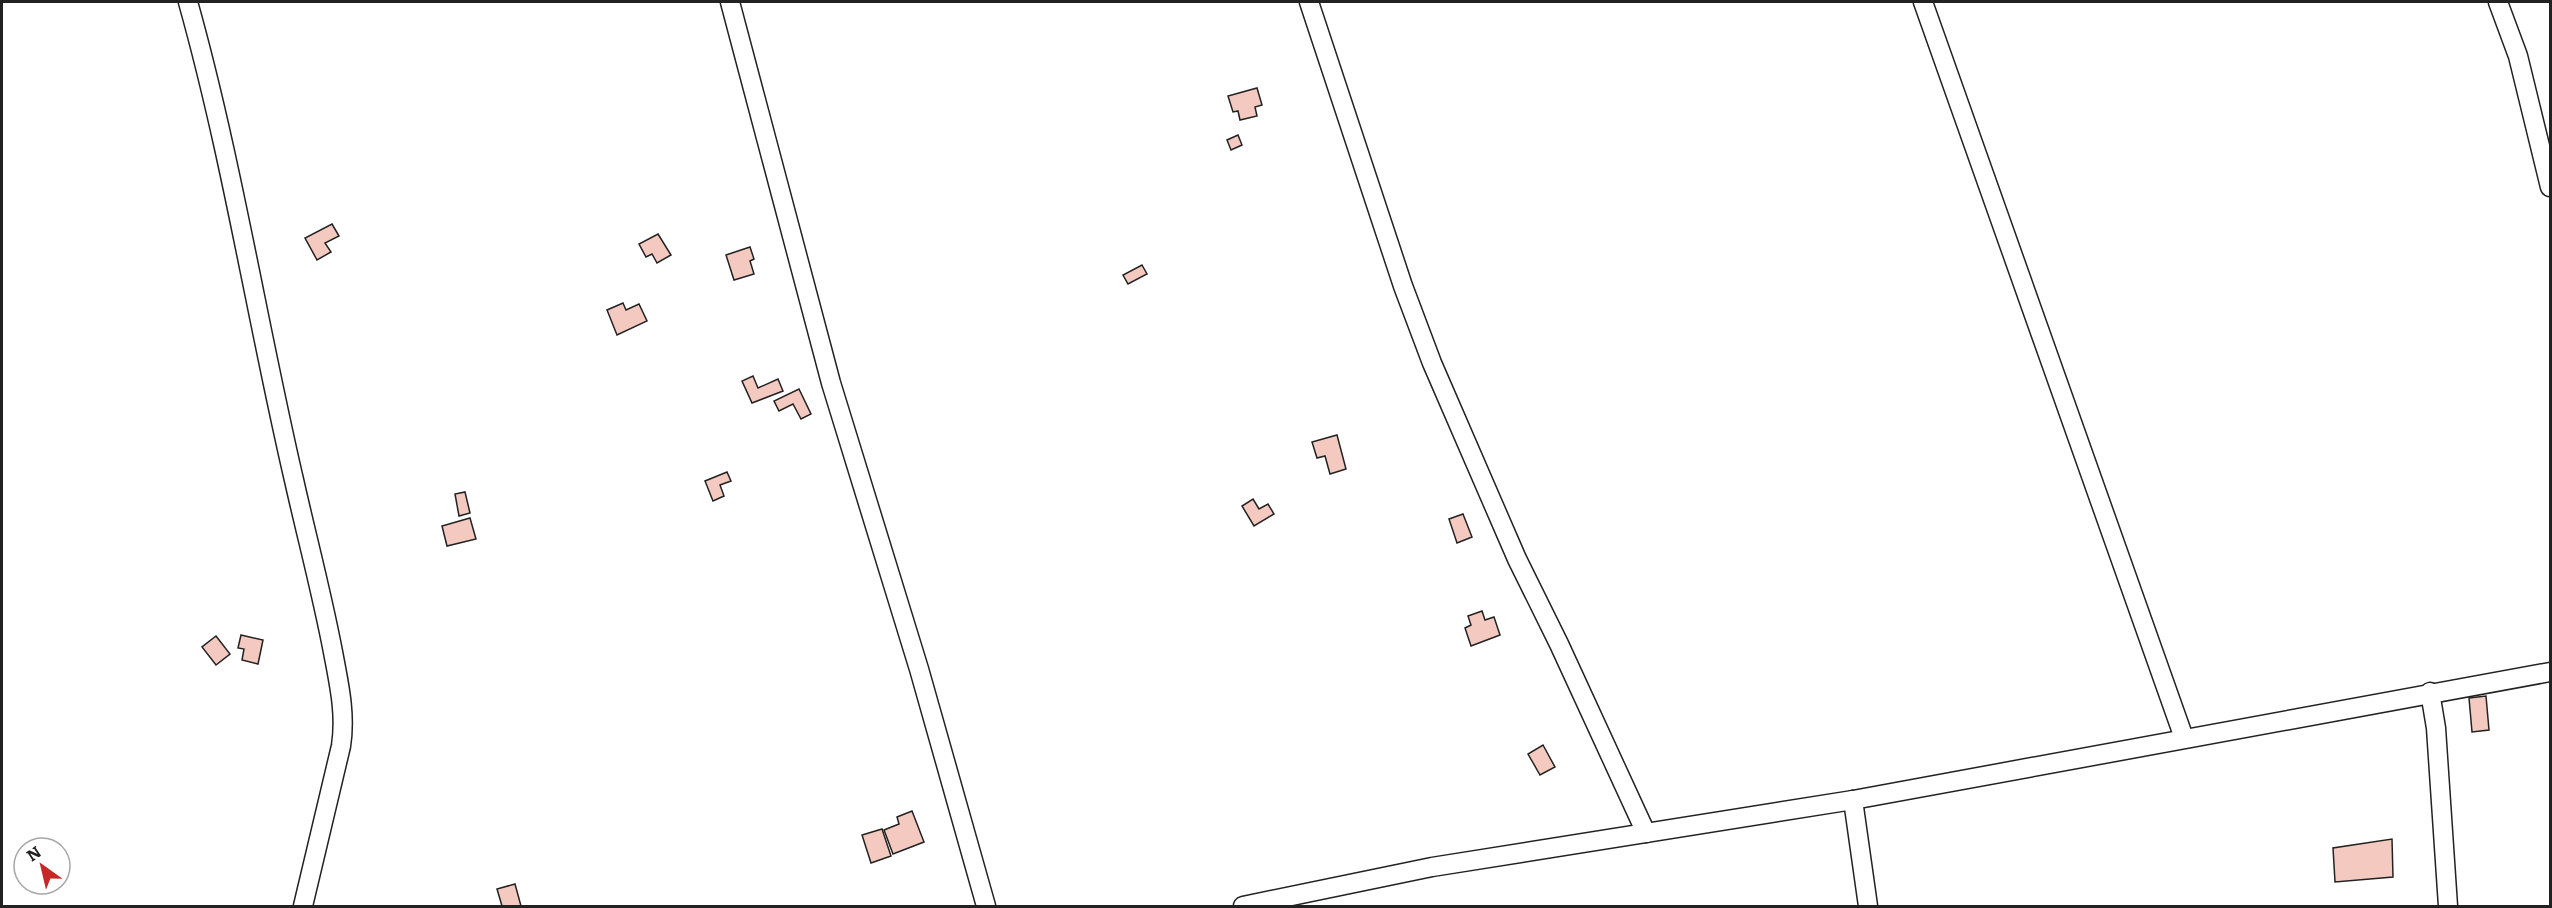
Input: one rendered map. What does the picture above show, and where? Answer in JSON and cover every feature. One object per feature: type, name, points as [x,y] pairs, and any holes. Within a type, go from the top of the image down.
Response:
[{"type":"street","points":[[188,2],[218,114],[254,302],[320,584],[342,705],[344,728],[303,906]]},
{"type":"street","points":[[730,2],[831,382],[919,669],[986,906]]},
{"type":"street","points":[[1309,2],[1403,286],[1432,363],[1512,549],[1559,644],[1646,833]]},
{"type":"street","points":[[1923,2],[2184,738]]},
{"type":"street","points":[[2498,2],[2518,56],[2550,187]]},
{"type":"street","points":[[1243,906],[1432,867],[1853,800],[2151,747],[2184,738],[2344,711],[2430,692],[2550,672]]},
{"type":"street","points":[[2430,692],[2436,728],[2448,906]]},
{"type":"street","points":[[1853,800],[1868,906]]},
{"type":"building","points":[[1257,88],[1262,105],[1255,107],[1257,116],[1240,120],[1238,111],[1233,112],[1228,96]]},
{"type":"building","points":[[1238,135],[1242,145],[1231,150],[1227,140]]},
{"type":"building","points":[[332,224],[339,236],[325,243],[331,252],[317,260],[305,238]]},
{"type":"building","points":[[658,234],[671,255],[657,263],[652,254],[646,257],[639,244]]},
{"type":"building","points":[[750,247],[754,259],[750,261],[754,274],[734,280],[726,255]]},
{"type":"building","points":[[1142,265],[1147,274],[1128,284],[1123,275]]},
{"type":"building","points":[[623,303],[626,310],[639,304],[647,321],[617,335],[607,310]]},
{"type":"building","points":[[753,376],[758,388],[778,379],[783,391],[752,403],[742,381]]},
{"type":"building","points":[[799,389],[811,414],[801,419],[793,404],[779,411],[774,401]]},
{"type":"building","points":[[1337,435],[1346,469],[1330,474],[1325,456],[1317,458],[1312,442]]},
{"type":"building","points":[[727,472],[731,481],[720,485],[724,496],[713,501],[705,481]]},
{"type":"building","points":[[465,492],[470,513],[459,516],[455,494]]},
{"type":"building","points":[[1253,499],[1259,509],[1268,504],[1274,514],[1254,526],[1242,506]]},
{"type":"building","points":[[1463,514],[1472,537],[1457,543],[1449,519]]},
{"type":"building","points":[[470,518],[476,539],[447,546],[442,526]]},
{"type":"building","points":[[1482,611],[1485,620],[1494,617],[1500,635],[1471,646],[1465,628],[1471,625],[1468,616]]},
{"type":"building","points":[[241,635],[263,640],[258,664],[242,660],[244,649],[238,648]]},
{"type":"building","points":[[216,636],[230,654],[216,665],[202,647]]},
{"type":"building","points":[[2486,696],[2489,730],[2472,732],[2469,698]]},
{"type":"building","points":[[1543,745],[1555,767],[1540,775],[1528,754]]},
{"type":"building","points":[[912,811],[924,842],[893,854],[884,830],[899,824],[897,817]]},
{"type":"building","points":[[882,829],[891,856],[871,863],[862,835]]},
{"type":"building","points":[[2392,839],[2393,877],[2335,882],[2333,848]]},
{"type":"building","points":[[515,884],[521,906],[502,906],[497,889]]}]
